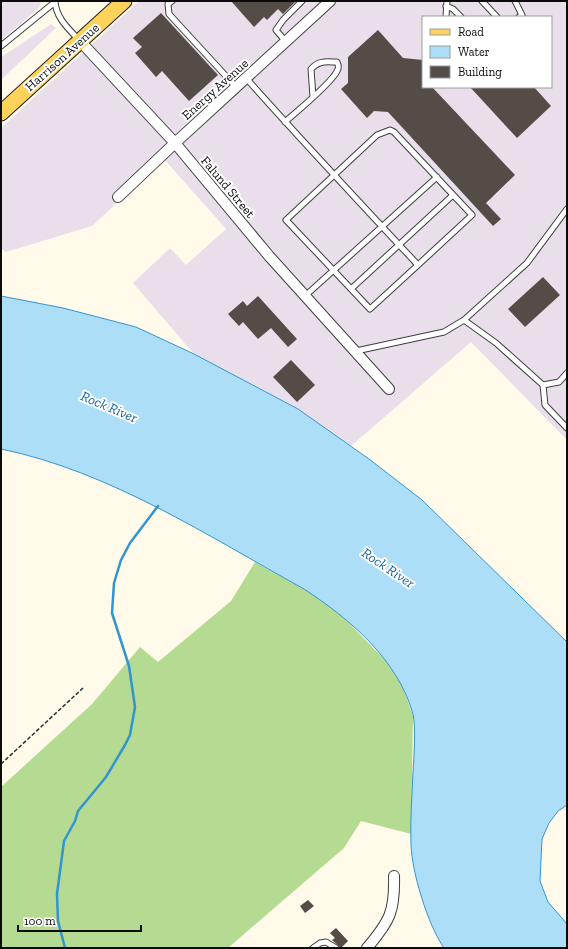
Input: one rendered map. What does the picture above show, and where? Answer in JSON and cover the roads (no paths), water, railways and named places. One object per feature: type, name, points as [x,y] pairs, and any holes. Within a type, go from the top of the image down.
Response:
[{"type":"main road","name":"Harrison Avenue","points":[[1,113],[124,1]]},
{"type":"street","name":"Energy Avenue","points":[[118,197],[174,143],[330,1]]},
{"type":"street","name":"Falund Street","points":[[80,41],[174,143],[269,256],[389,389]]},
{"type":"street","points":[[367,948],[390,916],[394,900],[394,876]]},
{"type":"lane","points":[[172,1],[168,4],[169,14],[236,87]]},
{"type":"lane","points":[[286,42],[276,30],[283,20],[302,1]]},
{"type":"lane","points":[[482,1],[496,16]]},
{"type":"lane","points":[[515,1],[522,15],[521,16]]},
{"type":"lane","points":[[55,2],[56,12],[61,20],[80,41]]},
{"type":"lane","points":[[1,46],[55,2]]},
{"type":"lane","points":[[446,3],[446,16]]},
{"type":"lane","points":[[446,3],[460,16]]},
{"type":"lane","points":[[285,122],[312,97],[337,73],[339,66],[337,62],[322,61],[316,63],[311,69],[312,97]]},
{"type":"lane","points":[[246,78],[334,176],[418,265]]},
{"type":"lane","points":[[390,130],[394,132],[437,177],[472,215],[370,308],[286,220],[378,135],[390,130]]},
{"type":"lane","points":[[305,296],[437,177]]},
{"type":"lane","points":[[352,289],[398,244],[453,195]]},
{"type":"lane","points":[[356,351],[444,332],[464,320],[527,263],[567,209]]},
{"type":"lane","points":[[464,320],[496,343],[543,385],[545,405],[567,428]]},
{"type":"lane","points":[[543,385],[559,382],[567,374]]},
{"type":"lane","points":[[313,948],[320,943],[326,942],[336,948]]},
{"type":"water","name":"Rock River","points":[[1,296],[63,308],[136,327],[194,354],[298,409],[369,459],[422,500],[567,642],[567,805],[558,811],[549,823],[542,839],[540,881],[548,902],[567,924],[567,948],[444,948],[427,913],[414,870],[412,857],[411,818],[415,735],[413,714],[406,694],[396,676],[370,642],[355,627],[304,589],[157,507],[80,473],[41,459],[1,449]]},
{"type":"waterway","points":[[65,948],[58,921],[57,894],[64,841],[75,821],[78,811],[106,777],[125,745],[130,735],[135,707],[129,666],[112,613],[114,583],[121,560],[130,543],[158,506]]}]
